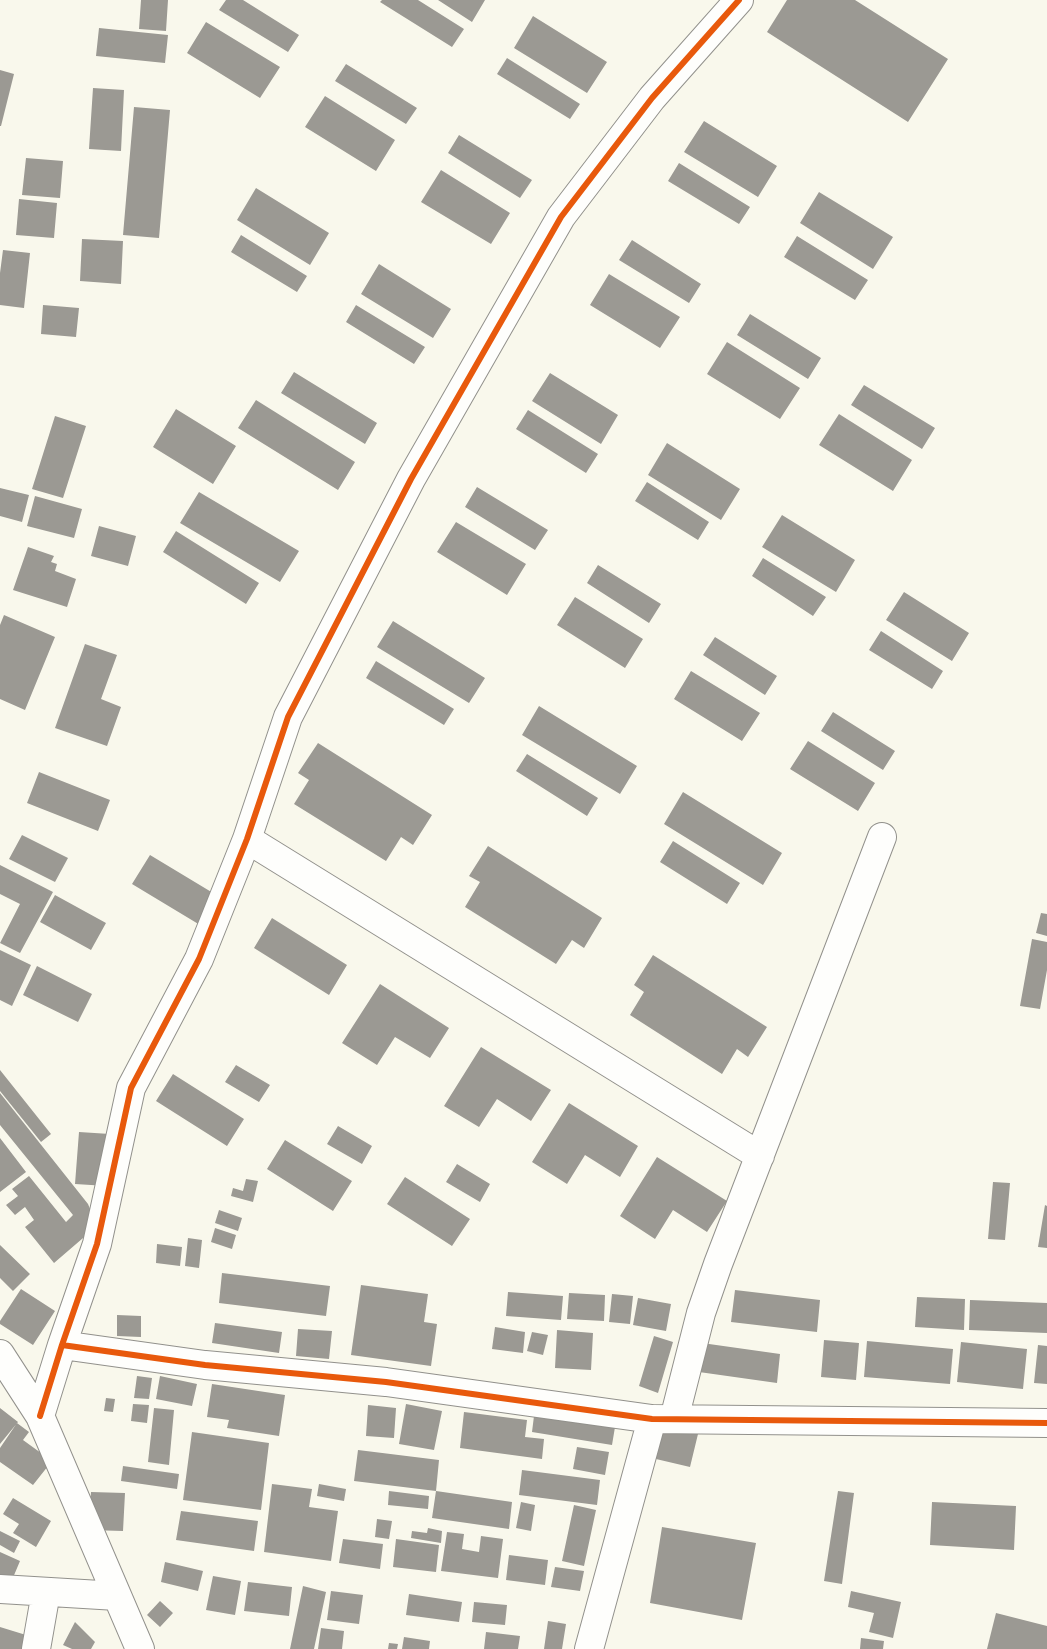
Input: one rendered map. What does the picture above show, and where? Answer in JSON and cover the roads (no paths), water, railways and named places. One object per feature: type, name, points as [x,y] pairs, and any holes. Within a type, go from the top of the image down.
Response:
[{"type":"street","points":[[40,1416],[97,1244],[131,1088],[199,959],[247,838],[288,717],[411,479],[561,217],[652,98],[739,0]]},
{"type":"street","points":[[589,1649],[663,1419],[701,1313],[882,837]]},
{"type":"street","points":[[247,838],[760,1156]]},
{"type":"street","points":[[62,1345],[205,1365],[386,1382],[663,1419],[1047,1423]]},
{"type":"street","points":[[0,1354],[40,1416],[140,1649]]},
{"type":"street","points":[[0,1589],[117,1596]]},
{"type":"street","points":[[36,1649],[46,1592]]}]
